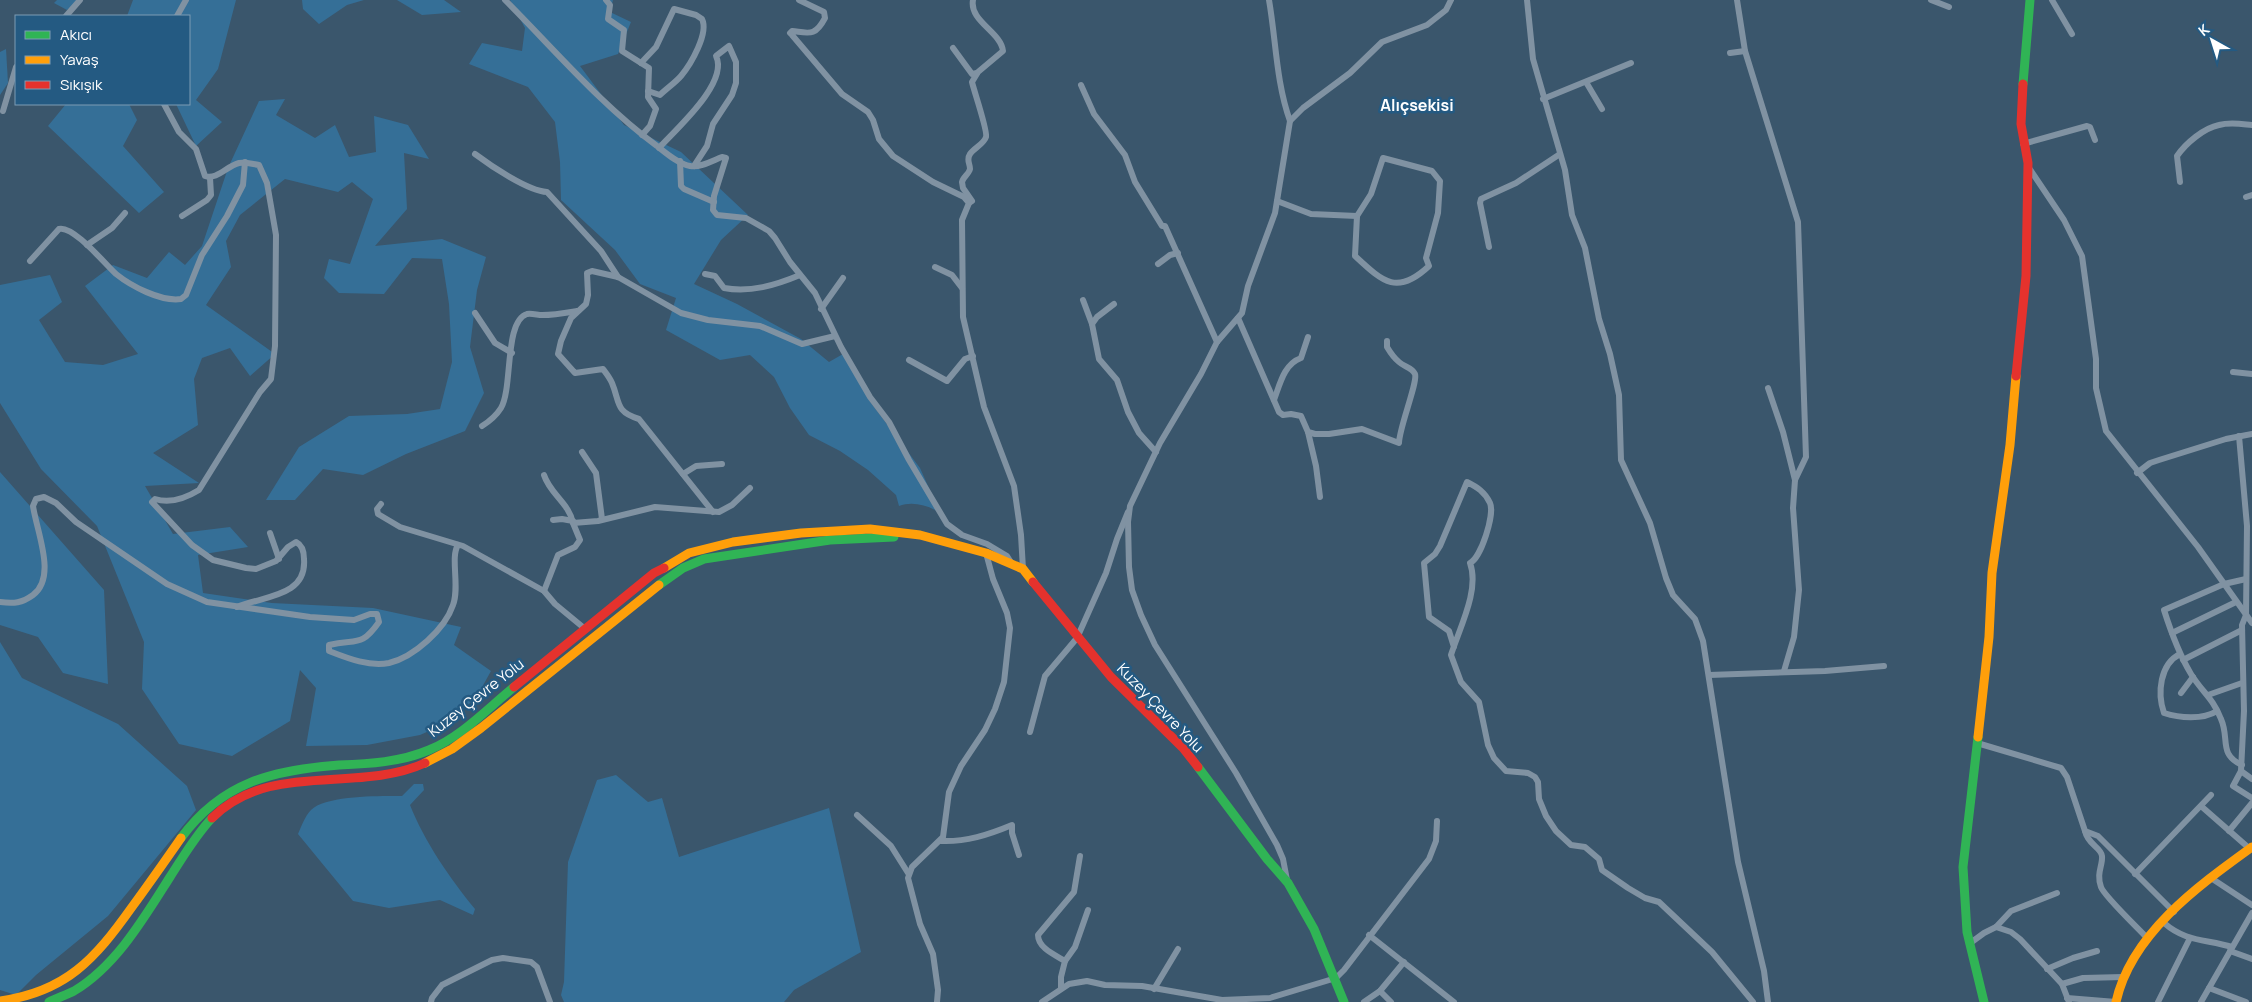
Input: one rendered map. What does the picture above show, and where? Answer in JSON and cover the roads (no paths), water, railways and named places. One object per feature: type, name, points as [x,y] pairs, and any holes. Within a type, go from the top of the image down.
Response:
[{"type":"main road","points":[[1984,1002],[1969,944],[1964,904],[1963,867],[1989,637],[1992,574],[2010,446],[2026,276],[2028,163],[2023,144],[2021,124],[2030,0]]},
{"type":"main road","name":"Kuzey Çevre Yolu","points":[[0,1001],[44,993],[62,983],[95,958],[108,943],[190,826],[202,812],[234,788],[280,772],[392,761],[417,756],[436,748],[654,572],[671,562],[707,548],[801,533],[845,529],[892,530],[920,535],[986,553],[1023,569],[1077,638],[1133,700],[1184,748],[1267,859],[1288,883],[1314,929],[1336,978],[1344,1002]]},
{"type":"main road","name":"Kuzey Çevre Yolu","points":[[49,1002],[75,990],[94,976],[107,963],[145,914],[200,831],[209,820],[240,797],[254,790],[282,782],[377,776],[401,772],[444,755],[661,583],[683,568],[704,559],[830,540],[890,536],[936,540]]},
{"type":"main road","points":[[2116,1002],[2122,978],[2133,958],[2148,939],[2211,878],[2233,859],[2251,848]]},
{"type":"street","points":[[67,15],[80,0]]},
{"type":"street","points":[[178,15],[186,0]]},
{"type":"street","points":[[505,0],[532,27],[558,58],[642,135],[659,148],[680,161],[694,166],[722,157],[726,158],[713,210],[717,215],[746,218],[769,231],[815,294],[835,336],[870,397],[889,422],[908,460],[947,524],[962,535],[987,544],[1008,556],[1012,564]]},
{"type":"street","points":[[606,0],[610,5],[608,19],[623,28],[625,32],[622,51],[649,68],[648,96],[656,109],[650,126],[642,135]]},
{"type":"street","points":[[799,0],[824,12],[825,18],[813,32],[806,34],[790,32],[842,94],[868,112],[873,120],[879,139],[892,156],[933,182],[964,197],[969,203]]},
{"type":"street","points":[[973,0],[974,10],[1001,42],[1003,51],[977,73],[972,82],[982,109],[982,119],[986,134],[985,140],[974,148],[968,157],[969,172],[962,182],[963,188],[972,200],[962,216],[963,317],[984,407],[1014,486],[1021,535],[1023,569]]},
{"type":"street","points":[[1030,732],[1045,676],[1077,638],[1106,573],[1120,527],[1156,452],[1201,374],[1217,342],[1242,313],[1248,286],[1277,201],[1290,121],[1277,70],[1275,31],[1269,0]]},
{"type":"street","points":[[1290,121],[1303,108],[1350,73],[1382,42],[1427,24],[1446,10],[1451,0]]},
{"type":"street","points":[[1526,0],[1533,59],[1565,170],[1572,215],[1585,248],[1600,319],[1620,395],[1621,460],[1650,523],[1658,558],[1673,595],[1695,619],[1703,641],[1738,862],[1764,971],[1768,1002]]},
{"type":"street","points":[[1737,0],[1745,51],[1798,222],[1806,457],[1796,480]]},
{"type":"street","points":[[1931,0],[1949,6]]},
{"type":"street","points":[[2052,0],[2072,34]]},
{"type":"street","points":[[641,63],[656,47],[674,9],[696,15],[702,19],[704,30],[700,43],[681,75],[660,95],[648,91]]},
{"type":"street","points":[[659,148],[706,98],[717,72],[719,62],[716,56],[729,46],[736,62],[736,83],[732,95],[713,124],[707,146],[694,166]]},
{"type":"street","points":[[953,48],[972,74],[977,73]]},
{"type":"street","points":[[1730,53],[1745,51]]},
{"type":"street","points":[[1543,99],[1631,63]]},
{"type":"street","points":[[3,110],[15,70]]},
{"type":"street","points":[[1586,82],[1602,109]]},
{"type":"street","points":[[1081,85],[1094,114],[1125,155],[1136,182],[1154,215],[1162,226],[1165,226],[1217,342]]},
{"type":"street","points":[[165,105],[179,132],[196,150],[205,176],[210,178]]},
{"type":"street","points":[[2180,182],[2177,156],[2191,142],[2220,124],[2252,124]]},
{"type":"street","points":[[2023,144],[2087,126],[2090,127],[2095,140]]},
{"type":"street","points":[[475,154],[492,167],[537,192],[547,192],[601,251],[618,277]]},
{"type":"street","points":[[1489,247],[1480,203],[1481,199],[1516,183],[1560,154]]},
{"type":"street","points":[[1383,158],[1432,171],[1440,181],[1438,213],[1426,258],[1429,266],[1418,276],[1396,284],[1384,281],[1355,256],[1357,216],[1371,194],[1383,158]]},
{"type":"street","points":[[680,161],[681,186],[714,202]]},
{"type":"street","points":[[210,178],[236,164],[245,162],[259,165],[267,183],[276,235],[275,346],[271,379],[260,392],[199,490],[186,498],[161,501],[155,499],[152,502],[192,545],[213,560],[251,569],[264,567],[279,559],[296,542],[302,548],[305,566],[302,578],[293,588],[279,595],[266,597],[237,607]]},
{"type":"street","points":[[30,261],[62,228],[66,228],[118,275],[133,284],[166,298],[181,299],[186,295],[202,255],[228,216],[243,185],[245,162]]},
{"type":"street","points":[[2028,163],[2030,171],[2064,220],[2082,256],[2096,359],[2096,388],[2106,431],[2198,547],[2252,624],[2168,663],[2159,694],[2164,713],[2198,717],[2217,711]]},
{"type":"street","points":[[182,216],[208,200],[211,195],[210,178]]},
{"type":"street","points":[[1277,201],[1311,214],[1357,216]]},
{"type":"street","points":[[87,246],[112,228],[125,213]]},
{"type":"street","points":[[1158,264],[1170,255],[1178,253]]},
{"type":"street","points":[[935,267],[952,275],[962,288]]},
{"type":"street","points":[[713,512],[639,419],[630,417],[618,407],[612,382],[603,369],[576,373],[558,354],[561,341],[571,318],[586,304],[588,295],[587,272],[592,271],[618,277],[681,313],[708,320],[760,326],[802,344],[835,336]]},
{"type":"street","points":[[705,274],[714,276],[724,288],[743,291],[768,286],[800,275]]},
{"type":"street","points":[[821,309],[843,278]]},
{"type":"street","points":[[1083,300],[1092,324],[1100,359],[1117,380],[1128,412],[1139,433],[1156,452]]},
{"type":"street","points":[[1092,324],[1097,317],[1114,304]]},
{"type":"street","points":[[482,426],[494,418],[502,407],[512,353],[513,330],[520,318],[527,314],[540,315],[578,311]]},
{"type":"street","points":[[476,313],[495,343],[512,353]]},
{"type":"street","points":[[1238,318],[1281,414],[1302,416],[1316,466],[1320,497]]},
{"type":"street","points":[[1274,400],[1288,367],[1293,361],[1301,358],[1308,337]]},
{"type":"street","points":[[1308,432],[1329,434],[1362,429],[1399,443],[1408,402],[1415,382],[1415,374],[1411,369],[1399,363],[1386,347],[1387,341]]},
{"type":"street","points":[[909,360],[948,381],[966,358],[973,356]]},
{"type":"street","points":[[2233,372],[2252,374]]},
{"type":"street","points":[[1768,388],[1783,432],[1796,480],[1794,508],[1799,590],[1794,637],[1784,671]]},
{"type":"street","points":[[2137,472],[2150,463],[2239,436],[2252,434]]},
{"type":"street","points":[[2239,436],[2249,526],[2246,615],[2242,628],[2244,711],[2242,768],[2234,786],[2252,798]]},
{"type":"street","points":[[582,452],[596,473],[602,519]]},
{"type":"street","points":[[683,474],[696,466],[722,464]]},
{"type":"street","points":[[544,475],[546,482],[567,507],[580,540],[575,547],[558,555],[544,591]]},
{"type":"street","points":[[1454,647],[1449,632],[1429,617],[1424,563],[1435,554],[1440,546],[1467,482],[1482,490],[1491,505],[1490,520],[1475,561],[1470,563],[1474,574],[1473,582],[1464,624],[1451,655],[1461,682],[1479,702],[1488,745],[1494,758],[1506,771],[1528,773],[1535,776],[1538,782],[1539,799],[1546,816],[1556,830],[1571,845],[1585,848],[1599,859],[1602,870],[1645,898],[1659,902],[1712,952],[1753,1002]]},
{"type":"street","points":[[553,520],[562,519],[573,522],[602,519],[655,507],[719,512],[732,504],[750,488]]},
{"type":"street","points":[[0,602],[15,604],[27,599],[41,589],[46,574],[33,506],[36,499],[44,497],[56,503],[76,522],[167,584],[207,602],[310,617],[354,620],[370,614],[377,614],[379,622],[368,638],[352,643],[329,645],[329,651],[347,658],[389,663],[414,652],[434,636],[453,606],[457,582],[454,551],[458,545]]},
{"type":"street","points":[[381,504],[377,510],[384,520],[400,527],[455,542],[463,546],[544,591],[555,604],[584,628]]},
{"type":"street","points":[[1130,506],[1128,522],[1129,567],[1132,590],[1141,615],[1155,645],[1236,773],[1277,845],[1283,859],[1288,883]]},
{"type":"street","points":[[270,533],[279,559]]},
{"type":"street","points":[[941,841],[950,792],[961,766],[985,730],[995,710],[1004,682],[1010,628],[986,553]]},
{"type":"street","points":[[2246,579],[2224,584],[2164,610],[2181,657],[2217,711],[2226,733],[2227,753],[2252,779]]},
{"type":"street","points":[[2172,633],[2236,602]]},
{"type":"street","points":[[1709,675],[1826,671],[1884,666]]},
{"type":"street","points":[[2181,693],[2193,677]]},
{"type":"street","points":[[2208,695],[2242,683]]},
{"type":"street","points":[[1977,742],[2061,768],[2067,777],[2087,840],[2102,856],[2099,874],[2101,887],[2148,939]]},
{"type":"street","points":[[2135,874],[2211,795]]},
{"type":"street","points":[[2229,831],[2252,803]]},
{"type":"street","points":[[2201,806],[2251,848]]},
{"type":"street","points":[[857,816],[891,846],[908,872],[915,908],[933,954],[938,1002]]},
{"type":"street","points":[[1042,1002],[1069,984],[1087,981],[1105,985],[1142,986],[1222,1000],[1270,998],[1336,978],[1429,859],[1436,841],[1436,821]]},
{"type":"street","points":[[908,872],[924,854],[941,841],[984,837],[1012,825],[1012,833],[1019,855]]},
{"type":"street","points":[[2085,831],[2098,836],[2174,912]]},
{"type":"street","points":[[1065,961],[1048,951],[1038,939],[1038,935],[1074,892],[1080,856]]},
{"type":"street","points":[[2211,878],[2252,905]]},
{"type":"street","points":[[1969,944],[1996,927],[2011,911],[2057,893]]},
{"type":"street","points":[[1061,988],[1061,977],[1065,961],[1075,948],[1088,910]]},
{"type":"street","points":[[2201,1002],[2252,913]]},
{"type":"street","points":[[2164,923],[2176,933],[2231,949],[2252,960]]},
{"type":"street","points":[[1996,927],[2011,932],[2020,939],[2062,984],[2068,1000],[2116,1002]]},
{"type":"street","points":[[1370,935],[1454,1002]]},
{"type":"street","points":[[2158,1002],[2190,938]]},
{"type":"street","points":[[1154,988],[1178,949]]},
{"type":"street","points":[[2047,969],[2097,951]]},
{"type":"street","points":[[432,1002],[432,998],[442,985],[492,960],[503,958],[531,962],[537,967],[550,1002]]},
{"type":"street","points":[[1364,1002],[1380,991],[1404,962]]},
{"type":"street","points":[[2062,984],[2082,978],[2122,978]]},
{"type":"street","points":[[2209,988],[2246,1002]]},
{"type":"street","points":[[1380,991],[1391,1002]]},
{"type":"district","name":"Alıçsekisi","points":[[1417,105]]}]
